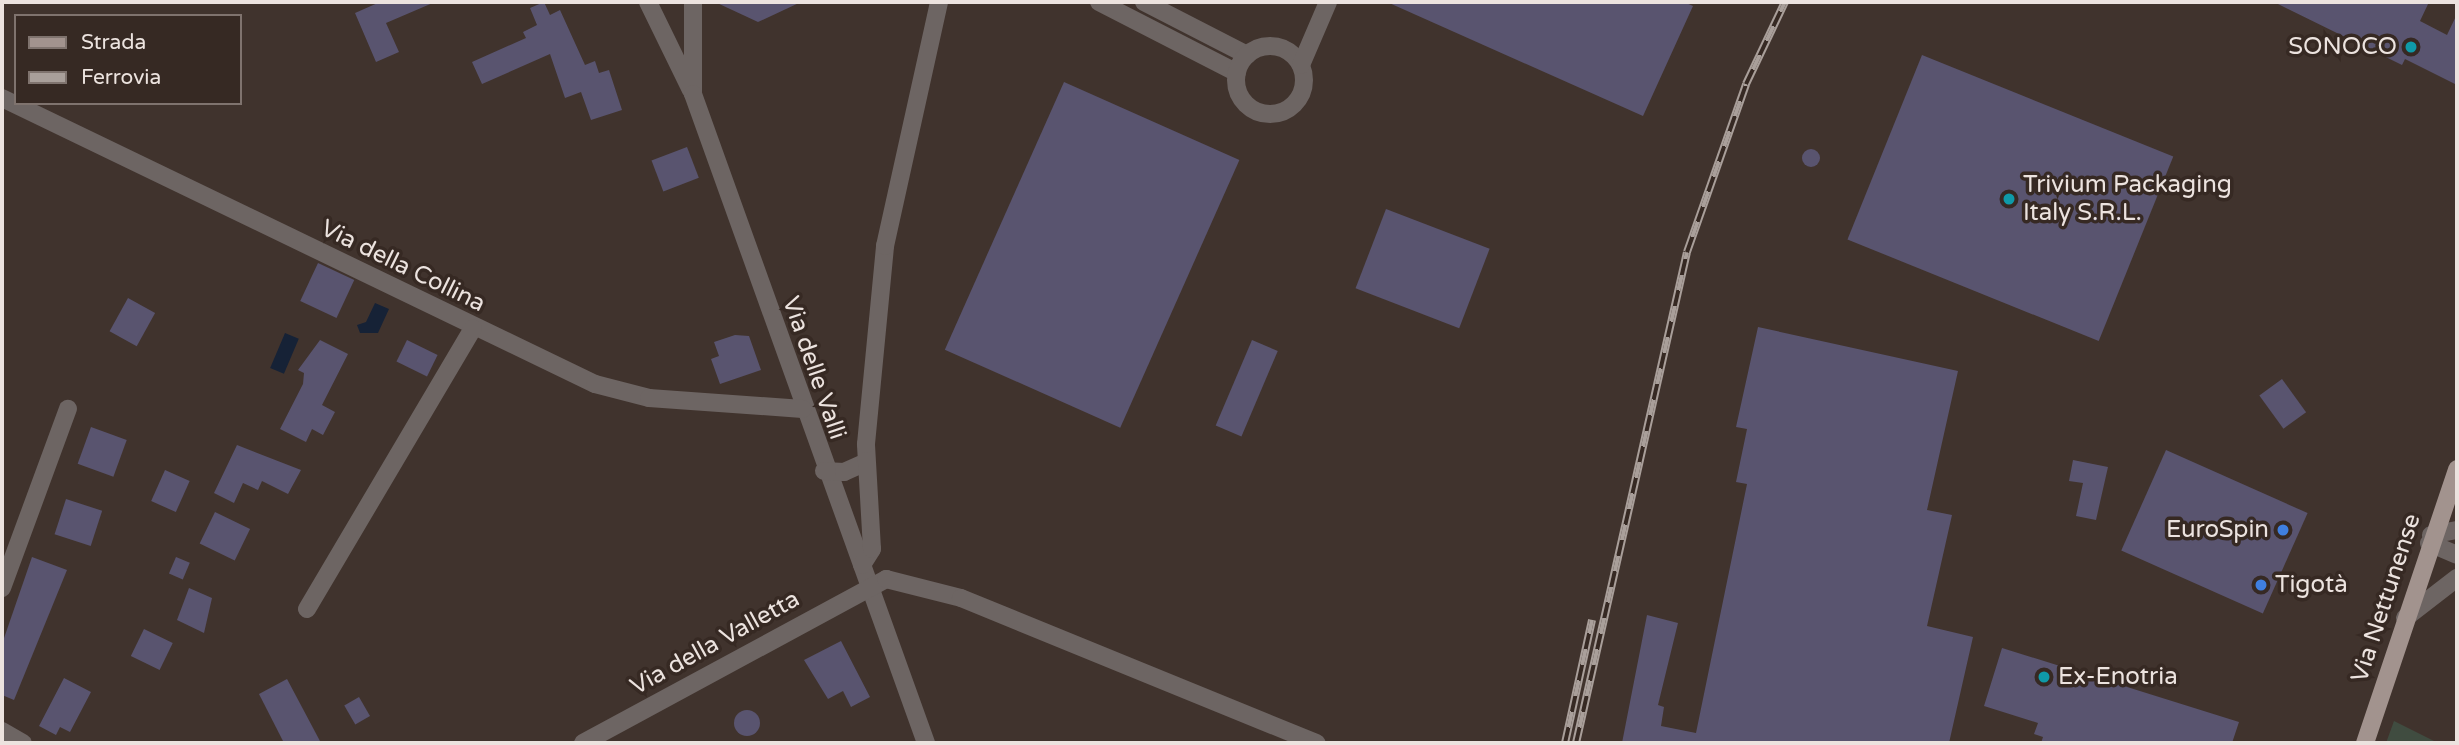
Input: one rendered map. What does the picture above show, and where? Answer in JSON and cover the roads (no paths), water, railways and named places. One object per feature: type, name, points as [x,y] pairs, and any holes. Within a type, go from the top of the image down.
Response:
[{"type":"main road","name":"Via Nettunense","points":[[2365,743],[2430,539],[2457,469]]},
{"type":"street","points":[[648,2],[693,94]]},
{"type":"street","name":"Via delle Valli","points":[[693,2],[693,94],[824,471],[870,585],[926,743]]},
{"type":"street","points":[[862,565],[872,549],[866,462],[886,246],[939,2]]},
{"type":"street","points":[[1099,2],[1237,73],[1247,105],[1280,113],[1299,99],[1301,65],[1328,2]]},
{"type":"street","points":[[1144,2],[1247,55]]},
{"type":"street","points":[[1237,73],[1247,55],[1276,46],[1301,65]]},
{"type":"street","name":"Via della Collina","points":[[14,105],[473,328],[619,392],[803,410]]},
{"type":"street","points":[[307,609],[473,328]]},
{"type":"street","points":[[2,589],[68,410]]},
{"type":"street","points":[[824,471],[844,472],[866,462]]},
{"type":"street","points":[[2430,539],[2457,530]]},
{"type":"street","points":[[2430,539],[2457,555]]},
{"type":"street","points":[[2405,618],[2457,578]]},
{"type":"street","points":[[870,585],[886,579],[926,585],[1317,743]]},
{"type":"street","name":"Via della Valletta","points":[[583,743],[870,585]]},
{"type":"street","points":[[2,731],[23,743]]},
{"type":"water","points":[[375,303],[389,309],[378,333],[360,333],[357,325],[366,322]]},
{"type":"water","points":[[285,333],[299,339],[284,374],[270,368]]},
{"type":"railway","points":[[1576,743],[1687,252],[1746,84],[1785,2]]},
{"type":"railway","points":[[1565,743],[1592,620]]},
{"type":"place","name":"SONOCO","points":[[2411,47]]},
{"type":"place","name":"Trivium Packaging Italy S.R.L.","points":[[2009,199]]},
{"type":"place","name":"EuroSpin","points":[[2283,530]]},
{"type":"place","name":"Tigotà","points":[[2261,585]]},
{"type":"place","name":"Ex-Enotria","points":[[2044,677]]}]
